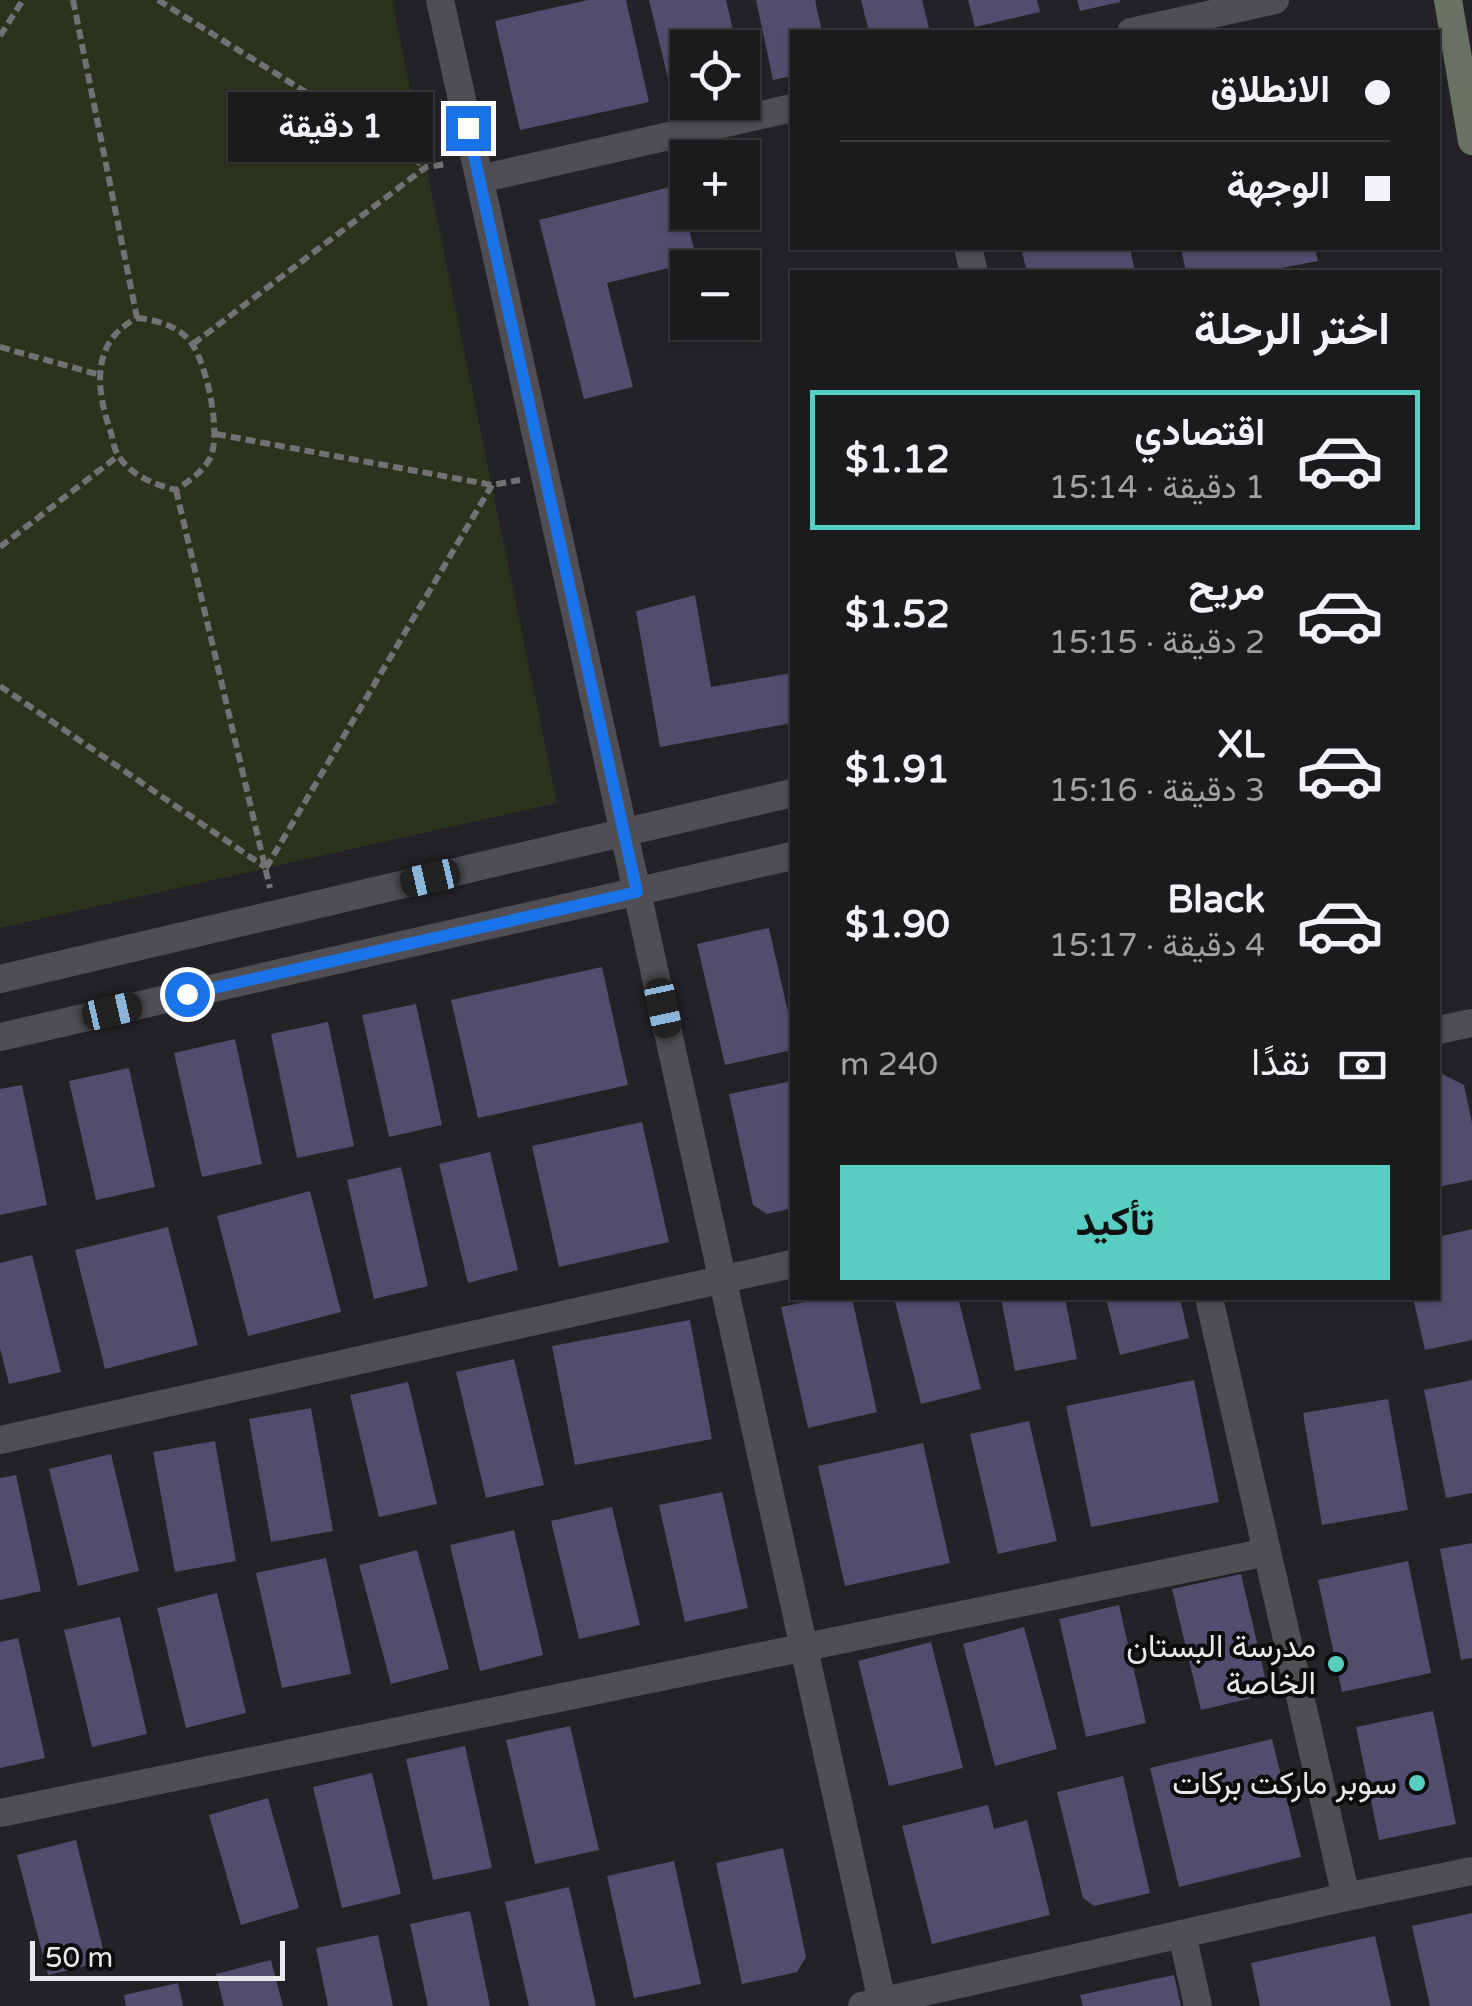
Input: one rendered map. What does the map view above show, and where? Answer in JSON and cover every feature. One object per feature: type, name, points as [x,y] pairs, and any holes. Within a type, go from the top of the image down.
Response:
[{"type":"main road","points":[[1448,0],[1467,78],[1472,141]]},
{"type":"street","points":[[440,0],[804,1647],[876,2005],[1472,1871]]},
{"type":"street","points":[[1139,30],[1275,0]]},
{"type":"street","points":[[480,179],[790,108]]},
{"type":"street","points":[[0,979],[790,793]]},
{"type":"street","points":[[0,1036],[790,856]]},
{"type":"street","points":[[1440,1030],[1472,1023]]},
{"type":"street","points":[[0,1440],[790,1264]]},
{"type":"street","points":[[1209,1300],[1346,1897]]},
{"type":"street","points":[[0,1813],[1267,1552]]},
{"type":"street","points":[[1182,1934],[1198,2006]]},
{"type":"path","points":[[0,36],[23,0]]},
{"type":"path","points":[[73,0],[137,318]]},
{"type":"path","points":[[158,0],[426,168],[193,344]]},
{"type":"path","points":[[137,318],[177,330],[193,344],[208,382],[216,434],[211,456],[198,475],[176,490],[155,486],[118,456],[103,410],[102,356],[121,326],[137,318]]},
{"type":"path","points":[[0,348],[100,375]]},
{"type":"path","points":[[216,434],[492,485],[266,868]]},
{"type":"path","points":[[0,547],[118,456]]},
{"type":"path","points":[[176,490],[266,868]]},
{"type":"path","points":[[0,686],[266,868]]},
{"type":"green space","points":[[0,0],[392,0],[557,803],[0,928]]},
{"type":"building","points":[[588,0],[626,0],[649,102],[520,130],[495,21]]},
{"type":"building","points":[[649,0],[726,0],[733,30],[670,30],[670,87]]},
{"type":"building","points":[[756,0],[815,0],[822,30],[790,30],[790,76],[773,80]]},
{"type":"building","points":[[861,0],[922,0],[930,30],[868,30]]},
{"type":"building","points":[[968,0],[1037,0],[1040,12],[975,27]]},
{"type":"building","points":[[1077,0],[1120,0],[1120,2],[1080,11]]},
{"type":"building","points":[[670,187],[670,230],[689,230],[694,250],[670,250],[670,268],[607,283],[633,387],[584,399],[539,220]]},
{"type":"building","points":[[1022,250],[1130,250],[1135,270],[1026,270]]},
{"type":"building","points":[[1181,250],[1315,250],[1318,261],[1270,270],[1186,270]]},
{"type":"building","points":[[695,595],[711,687],[790,673],[790,723],[660,747],[636,611]]},
{"type":"building","points":[[769,928],[790,1021],[790,1050],[725,1065],[697,944]]},
{"type":"building","points":[[602,967],[628,1085],[478,1118],[451,1000]]},
{"type":"building","points":[[416,1004],[442,1125],[389,1137],[362,1015]]},
{"type":"building","points":[[328,1022],[354,1146],[297,1158],[271,1034]]},
{"type":"building","points":[[235,1039],[262,1164],[202,1177],[174,1053]]},
{"type":"building","points":[[129,1068],[155,1187],[96,1200],[69,1081]]},
{"type":"building","points":[[1440,1073],[1464,1085],[1472,1123],[1472,1180],[1440,1187]]},
{"type":"building","points":[[790,1081],[790,1208],[767,1214],[753,1205],[729,1094]]},
{"type":"building","points":[[22,1085],[47,1205],[0,1215],[0,1089]]},
{"type":"building","points":[[642,1122],[669,1242],[559,1267],[532,1146]]},
{"type":"building","points":[[490,1152],[518,1270],[468,1283],[439,1164]]},
{"type":"building","points":[[401,1167],[428,1286],[374,1299],[347,1180]]},
{"type":"building","points":[[310,1191],[341,1312],[248,1336],[217,1216]]},
{"type":"building","points":[[168,1227],[198,1345],[105,1369],[75,1250]]},
{"type":"building","points":[[1472,1229],[1472,1340],[1425,1350],[1413,1300],[1440,1300],[1440,1237]]},
{"type":"building","points":[[32,1255],[61,1372],[9,1384],[0,1348],[0,1263]]},
{"type":"building","points":[[814,1300],[852,1300],[877,1412],[808,1428],[781,1307]]},
{"type":"building","points":[[895,1300],[959,1300],[981,1389],[921,1404]]},
{"type":"building","points":[[1001,1300],[1065,1300],[1077,1359],[1015,1371]]},
{"type":"building","points":[[1106,1300],[1180,1300],[1189,1338],[1120,1355]]},
{"type":"building","points":[[690,1320],[712,1439],[575,1465],[552,1346]]},
{"type":"building","points":[[514,1359],[544,1485],[486,1498],[456,1372]]},
{"type":"building","points":[[1194,1380],[1219,1502],[1091,1527],[1066,1406]]},
{"type":"building","points":[[1472,1380],[1472,1493],[1446,1498],[1424,1390]]},
{"type":"building","points":[[408,1382],[437,1504],[379,1517],[350,1395]]},
{"type":"building","points":[[1388,1399],[1408,1510],[1322,1525],[1303,1413]]},
{"type":"building","points":[[311,1408],[333,1531],[271,1542],[249,1419]]},
{"type":"building","points":[[1029,1421],[1057,1541],[998,1554],[970,1434]]},
{"type":"building","points":[[215,1441],[236,1561],[175,1572],[153,1452]]},
{"type":"building","points":[[923,1443],[950,1563],[845,1586],[818,1466]]},
{"type":"building","points":[[111,1454],[139,1571],[78,1586],[49,1469]]},
{"type":"building","points":[[16,1475],[41,1591],[0,1600],[0,1478]]},
{"type":"building","points":[[722,1492],[748,1608],[685,1622],[659,1505]]},
{"type":"building","points":[[612,1507],[640,1625],[579,1639],[551,1521]]},
{"type":"building","points":[[514,1530],[543,1655],[480,1671],[450,1545]]},
{"type":"building","points":[[1472,1543],[1472,1658],[1461,1660],[1440,1549]]},
{"type":"building","points":[[417,1550],[449,1669],[391,1684],[359,1565]]},
{"type":"building","points":[[326,1558],[351,1674],[282,1688],[256,1573]]},
{"type":"building","points":[[1408,1561],[1431,1673],[1342,1692],[1318,1580]]},
{"type":"building","points":[[1241,1574],[1269,1694],[1201,1710],[1172,1589]]},
{"type":"building","points":[[217,1593],[246,1713],[186,1728],[157,1608]]},
{"type":"building","points":[[1119,1605],[1146,1723],[1086,1737],[1059,1619]]},
{"type":"building","points":[[120,1617],[147,1734],[92,1747],[64,1630]]},
{"type":"building","points":[[1024,1627],[1057,1749],[995,1766],[963,1644]]},
{"type":"building","points":[[18,1638],[45,1758],[0,1768],[0,1642]]},
{"type":"building","points":[[931,1642],[963,1768],[889,1786],[858,1661]]},
{"type":"building","points":[[1433,1711],[1456,1824],[1379,1840],[1356,1727]]},
{"type":"building","points":[[570,1726],[599,1850],[535,1864],[506,1740]]},
{"type":"building","points":[[1272,1739],[1301,1857],[1179,1887],[1150,1768]]},
{"type":"building","points":[[465,1746],[492,1868],[433,1880],[406,1759]]},
{"type":"building","points":[[372,1773],[401,1894],[342,1908],[313,1787]]},
{"type":"building","points":[[1123,1776],[1150,1893],[1094,1906],[1083,1898],[1057,1792]]},
{"type":"building","points":[[268,1798],[299,1908],[241,1925],[209,1815]]},
{"type":"building","points":[[988,1805],[994,1829],[1027,1820],[1050,1915],[932,1944],[902,1826]]},
{"type":"building","points":[[76,1840],[106,1961],[48,1975],[17,1855]]},
{"type":"building","points":[[783,1848],[806,1957],[797,1972],[742,1984],[716,1863]]},
{"type":"building","points":[[674,1861],[701,1984],[634,1998],[607,1876]]},
{"type":"building","points":[[569,1887],[596,2006],[529,2006],[505,1902]]},
{"type":"building","points":[[470,1911],[490,2006],[428,2006],[410,1924]]},
{"type":"building","points":[[1472,1913],[1472,2006],[1430,2006],[1412,1926]]},
{"type":"building","points":[[378,1935],[393,2006],[328,2006],[316,1948]]},
{"type":"building","points":[[1375,1936],[1391,2006],[1260,2006],[1251,1963]]},
{"type":"building","points":[[271,1960],[283,2006],[224,2006],[216,1974]]},
{"type":"building","points":[[1174,1975],[1181,2006],[1083,2006],[1080,1995]]},
{"type":"building","points":[[178,1983],[183,2006],[126,2006],[124,1995]]},
{"type":"place","name":"مدرسة البستان الخاصة","points":[[1336,1664]]},
{"type":"place","name":"سوبر ماركت بركات","points":[[1417,1783]]},
{"type":"route","points":[[187,994],[637,892],[468,128]]}]
